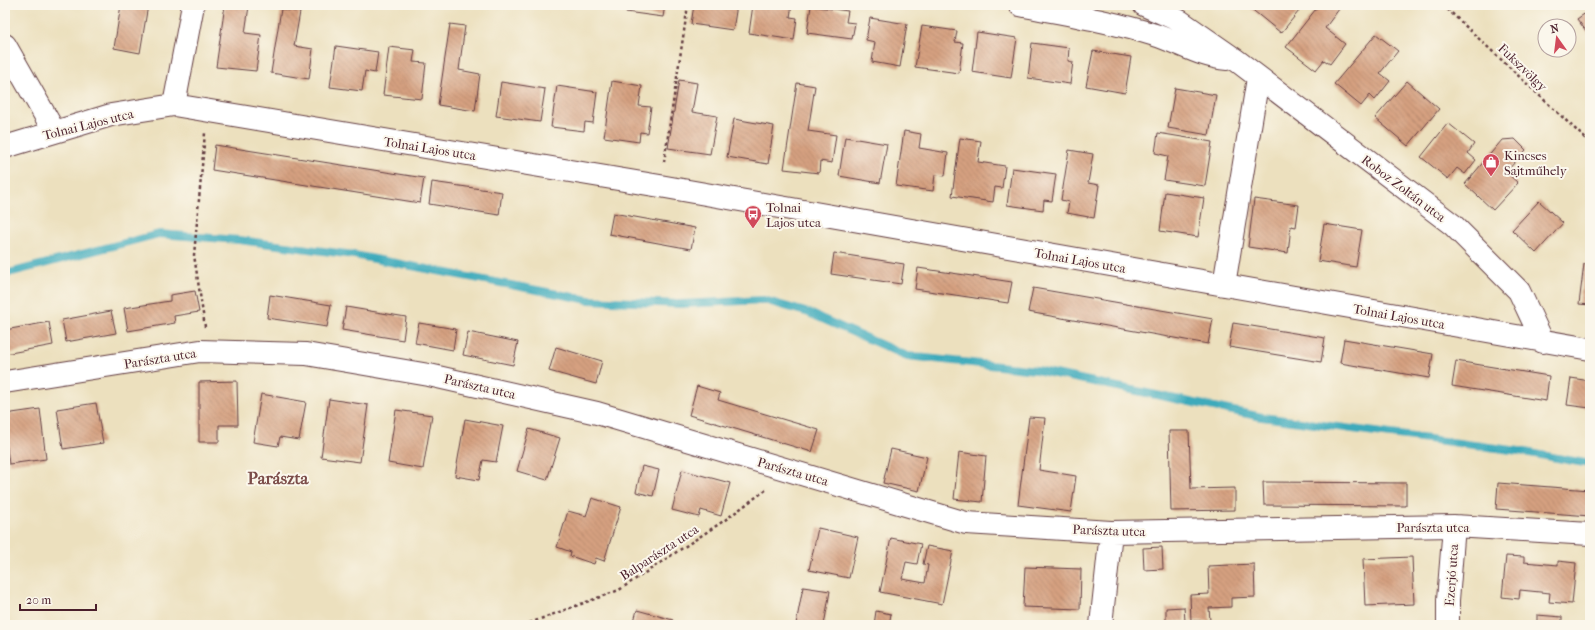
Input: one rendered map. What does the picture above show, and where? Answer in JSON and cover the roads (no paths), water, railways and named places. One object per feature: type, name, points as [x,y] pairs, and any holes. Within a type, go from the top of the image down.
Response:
[{"type":"street","points":[[174,105],[193,5]]},
{"type":"street","points":[[1020,5],[1112,24],[1155,35],[1211,58],[1236,60]]},
{"type":"street","name":"Roboz Zoltán utca","points":[[1144,5],[1180,21],[1236,60],[1453,226],[1519,290],[1543,342]]},
{"type":"street","points":[[5,45],[54,131]]},
{"type":"street","points":[[1224,285],[1258,78]]},
{"type":"street","name":"Tolnai Lajos utca","points":[[5,147],[111,115],[174,105],[660,186],[1590,350]]},
{"type":"street","name":"Parászta utca","points":[[5,382],[208,351],[306,354],[429,375],[597,413],[966,522],[1112,532],[1454,526],[1590,534]]},
{"type":"street","name":"Ezerjó utca","points":[[1448,625],[1448,600],[1454,526]]},
{"type":"street","points":[[1101,625],[1112,532]]},
{"type":"waterway","points":[[5,274],[159,234],[239,240],[354,255],[589,300],[680,304],[764,300],[809,313],[907,356],[1036,370],[1262,417],[1519,451],[1590,464]]},
{"type":"place","name":"Kincses Sajtműhely","points":[[1491,177]]},
{"type":"place","name":"Tolnai Lajos utca","points":[[753,229]]},
{"type":"district","name":"Parászta","points":[[278,478]]}]
